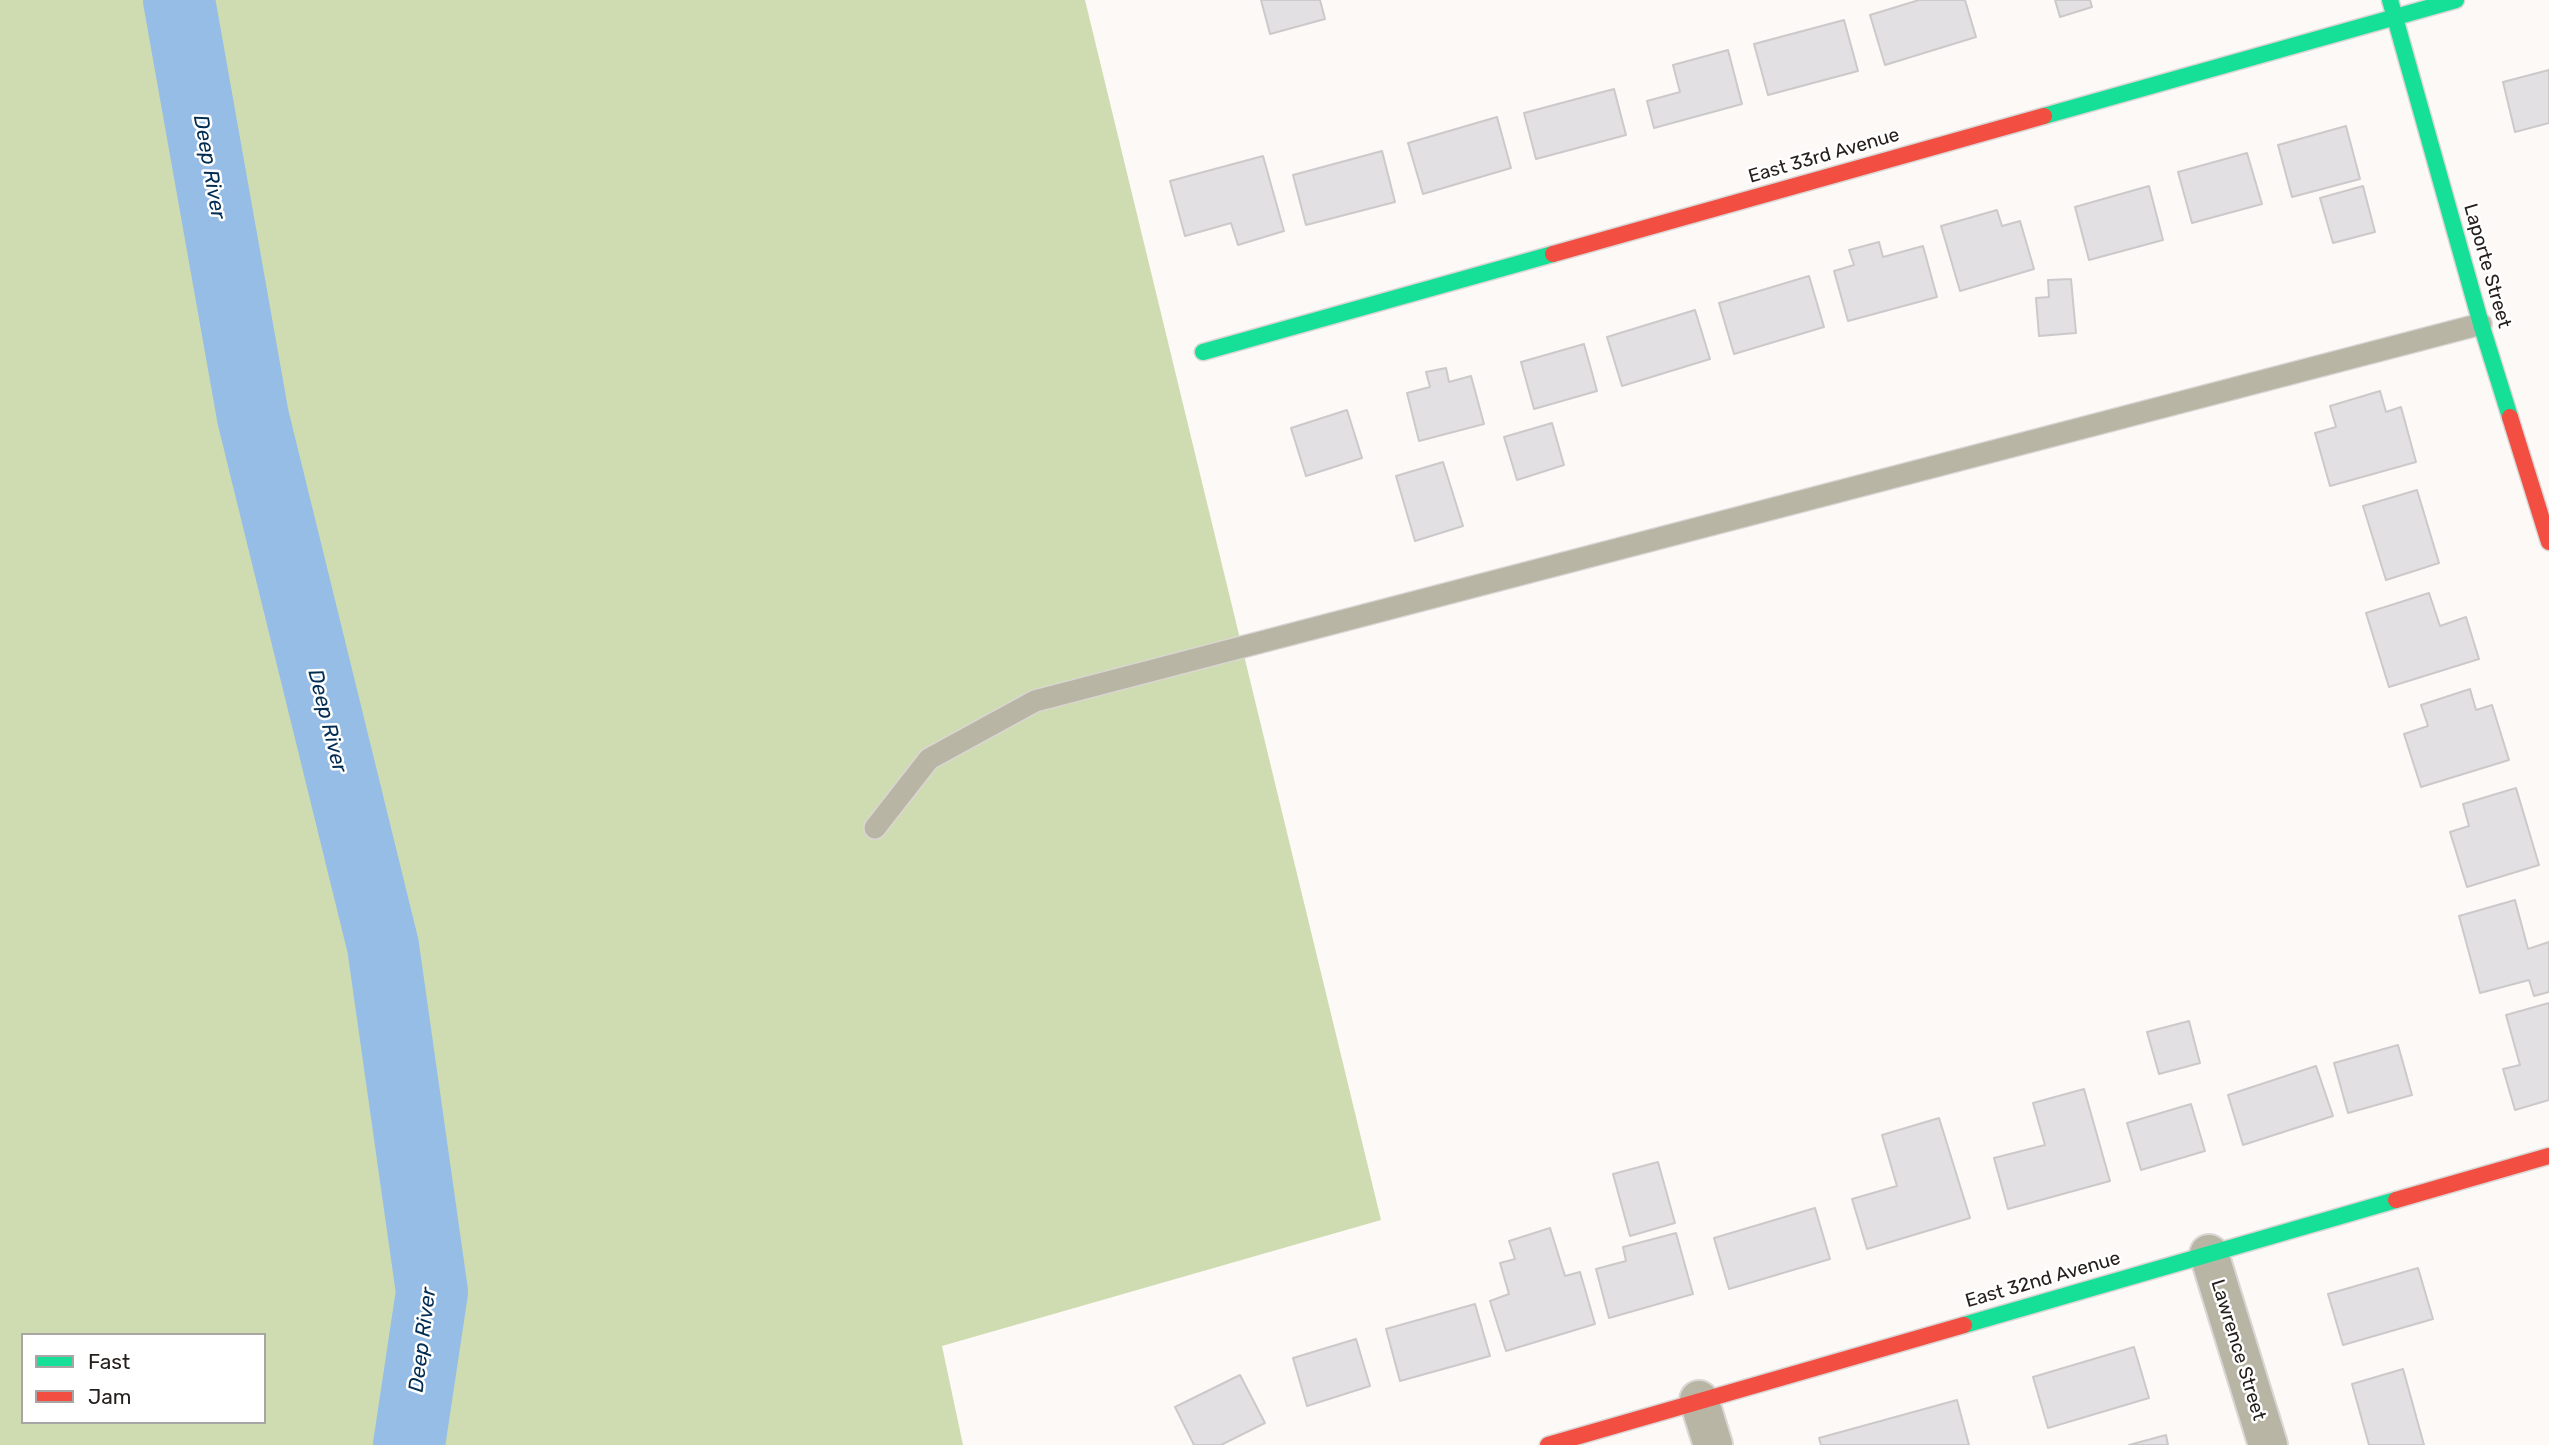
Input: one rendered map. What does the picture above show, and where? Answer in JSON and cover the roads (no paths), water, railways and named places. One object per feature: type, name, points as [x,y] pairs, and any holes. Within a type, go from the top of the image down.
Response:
[{"type":"street","name":"Laporte Street","points":[[2390,0],[2481,324],[2549,542]]},
{"type":"street","name":"East 33rd Avenue","points":[[1203,352],[2456,0]]},
{"type":"street","name":"East 32nd Avenue","points":[[1549,1445],[2549,1156]]},
{"type":"street","name":"Lawrence Street","points":[[2209,1254],[2268,1445]]},
{"type":"street","points":[[1699,1400],[1713,1445]]},
{"type":"lane","points":[[875,828],[929,760],[1035,701],[2481,324]]},
{"type":"waterway","name":"Deep River","points":[[179,0],[253,417],[383,946],[432,1292],[409,1445]]}]
